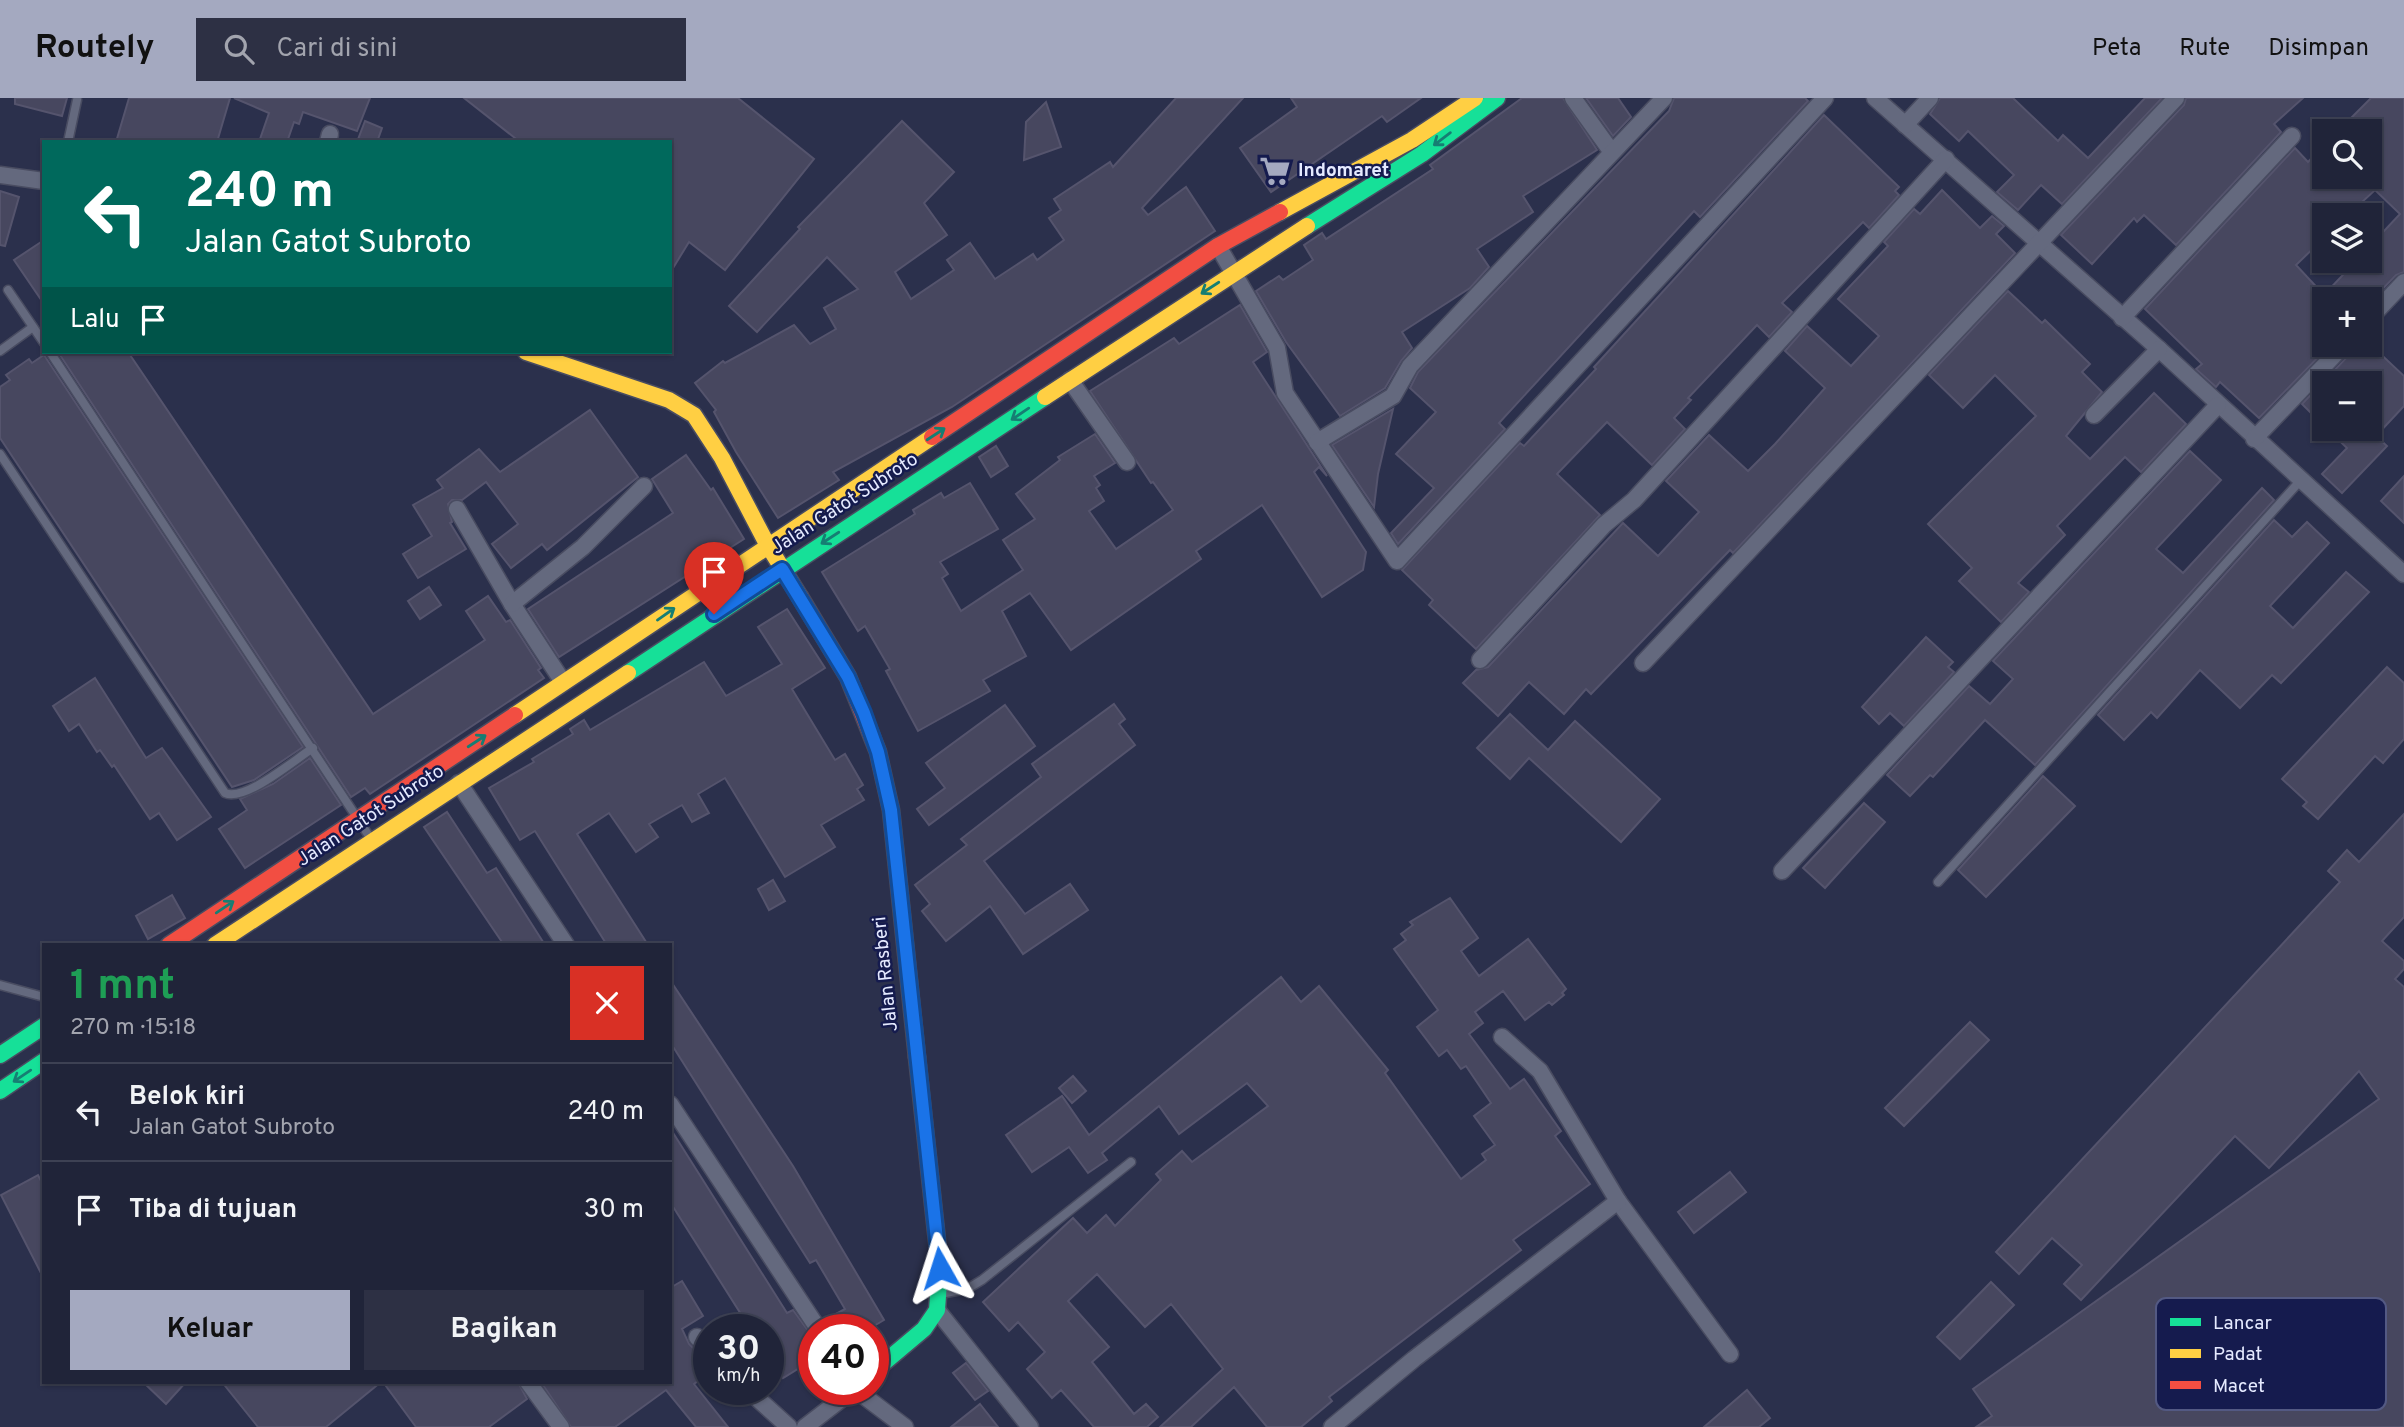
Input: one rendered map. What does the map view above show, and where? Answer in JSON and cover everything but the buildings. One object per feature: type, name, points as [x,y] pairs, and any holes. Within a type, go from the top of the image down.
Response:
[{"type":"main road","points":[[172,943],[1218,246],[1412,140],[1475,98]]},
{"type":"main road","name":"Jalan Gatot Subroto","points":[[218,943],[371,839],[1233,272],[1422,154],[1497,98]]},
{"type":"main road","points":[[1412,140],[1422,154]]},
{"type":"main road","name":"Jalan Rasberi","points":[[537,354],[669,400],[694,415],[722,458],[767,544],[848,677],[878,752],[888,798],[940,1268],[937,1302]]},
{"type":"main road","points":[[0,1055],[42,1027]]},
{"type":"main road","points":[[0,1091],[42,1062]]},
{"type":"main road","points":[[889,1359],[924,1329],[937,1302]]},
{"type":"street","points":[[1573,98],[1611,151]]},
{"type":"street","points":[[1317,442],[1393,396],[1410,366],[1664,98]]},
{"type":"street","points":[[1218,246],[1278,348],[1285,393],[1397,561],[1825,98]]},
{"type":"street","points":[[1875,98],[2002,208],[2037,245],[2159,349],[2404,574]]},
{"type":"street","points":[[1905,125],[1930,98]]},
{"type":"street","points":[[1643,663],[2176,98]]},
{"type":"street","points":[[2122,318],[2292,136]]},
{"type":"street","points":[[1480,660],[1604,525],[1634,500],[1946,159]]},
{"type":"street","points":[[0,175],[42,181]]},
{"type":"street","points":[[2382,305],[2404,282]]},
{"type":"street","points":[[2094,415],[2159,349]]},
{"type":"street","points":[[2254,439],[2333,357]]},
{"type":"street","points":[[1070,380],[1127,462]]},
{"type":"street","points":[[1782,871],[2218,405]]},
{"type":"street","points":[[512,604],[583,547],[643,486]]},
{"type":"street","points":[[457,509],[512,604],[563,682]]},
{"type":"street","points":[[459,783],[565,943]]},
{"type":"street","points":[[1502,1037],[1540,1072],[1618,1201],[1730,1354]]},
{"type":"street","points":[[672,1107],[808,1314]]},
{"type":"street","points":[[1332,1427],[1414,1359],[1618,1201]]},
{"type":"street","points":[[937,1302],[1030,1427]]},
{"type":"street","points":[[529,1384],[561,1427]]},
{"type":"street","points":[[765,1405],[789,1427]]},
{"type":"street","points":[[804,1427],[834,1405]]},
{"type":"street","points":[[875,1405],[905,1427]]},
{"type":"lane","points":[[68,140],[78,100]]},
{"type":"lane","points":[[8,290],[42,340]]},
{"type":"lane","points":[[0,351],[33,327]]},
{"type":"lane","points":[[51,354],[359,816],[371,839]]},
{"type":"lane","points":[[0,454],[225,793],[234,796],[251,790],[313,748]]},
{"type":"lane","points":[[1938,882],[2300,481]]},
{"type":"lane","points":[[0,985],[42,996]]},
{"type":"lane","points":[[937,1302],[982,1280],[1131,1162]]},
{"type":"traffic: fast","points":[[1307,226],[1422,154],[1497,98]]},
{"type":"traffic: fast","points":[[628,673],[1045,397]]},
{"type":"traffic: fast","points":[[0,1055],[42,1027]]},
{"type":"traffic: fast","points":[[889,1359],[924,1329],[937,1310],[940,1268],[917,1057]]},
{"type":"traffic: fast","points":[[0,1091],[42,1062]]},
{"type":"traffic: slow","points":[[1280,212],[1412,140],[1475,98]]},
{"type":"traffic: slow","points":[[1045,397],[1307,226]]},
{"type":"traffic: slow","points":[[532,354],[669,400],[694,415],[722,458],[767,544],[800,597]]},
{"type":"traffic: slow","points":[[515,715],[932,437]]},
{"type":"traffic: slow","points":[[218,943],[628,673]]},
{"type":"traffic: jam","points":[[932,437],[1218,246],[1280,212]]},
{"type":"traffic: jam","points":[[800,597],[848,677],[878,752],[891,810],[917,1057]]},
{"type":"traffic: jam","points":[[172,943],[515,715]]},
{"type":"place","name":"Indomaret","points":[[1275,171]]},
{"type":"route","points":[[714,614],[782,569],[848,677],[878,752],[891,810],[940,1268]]}]
